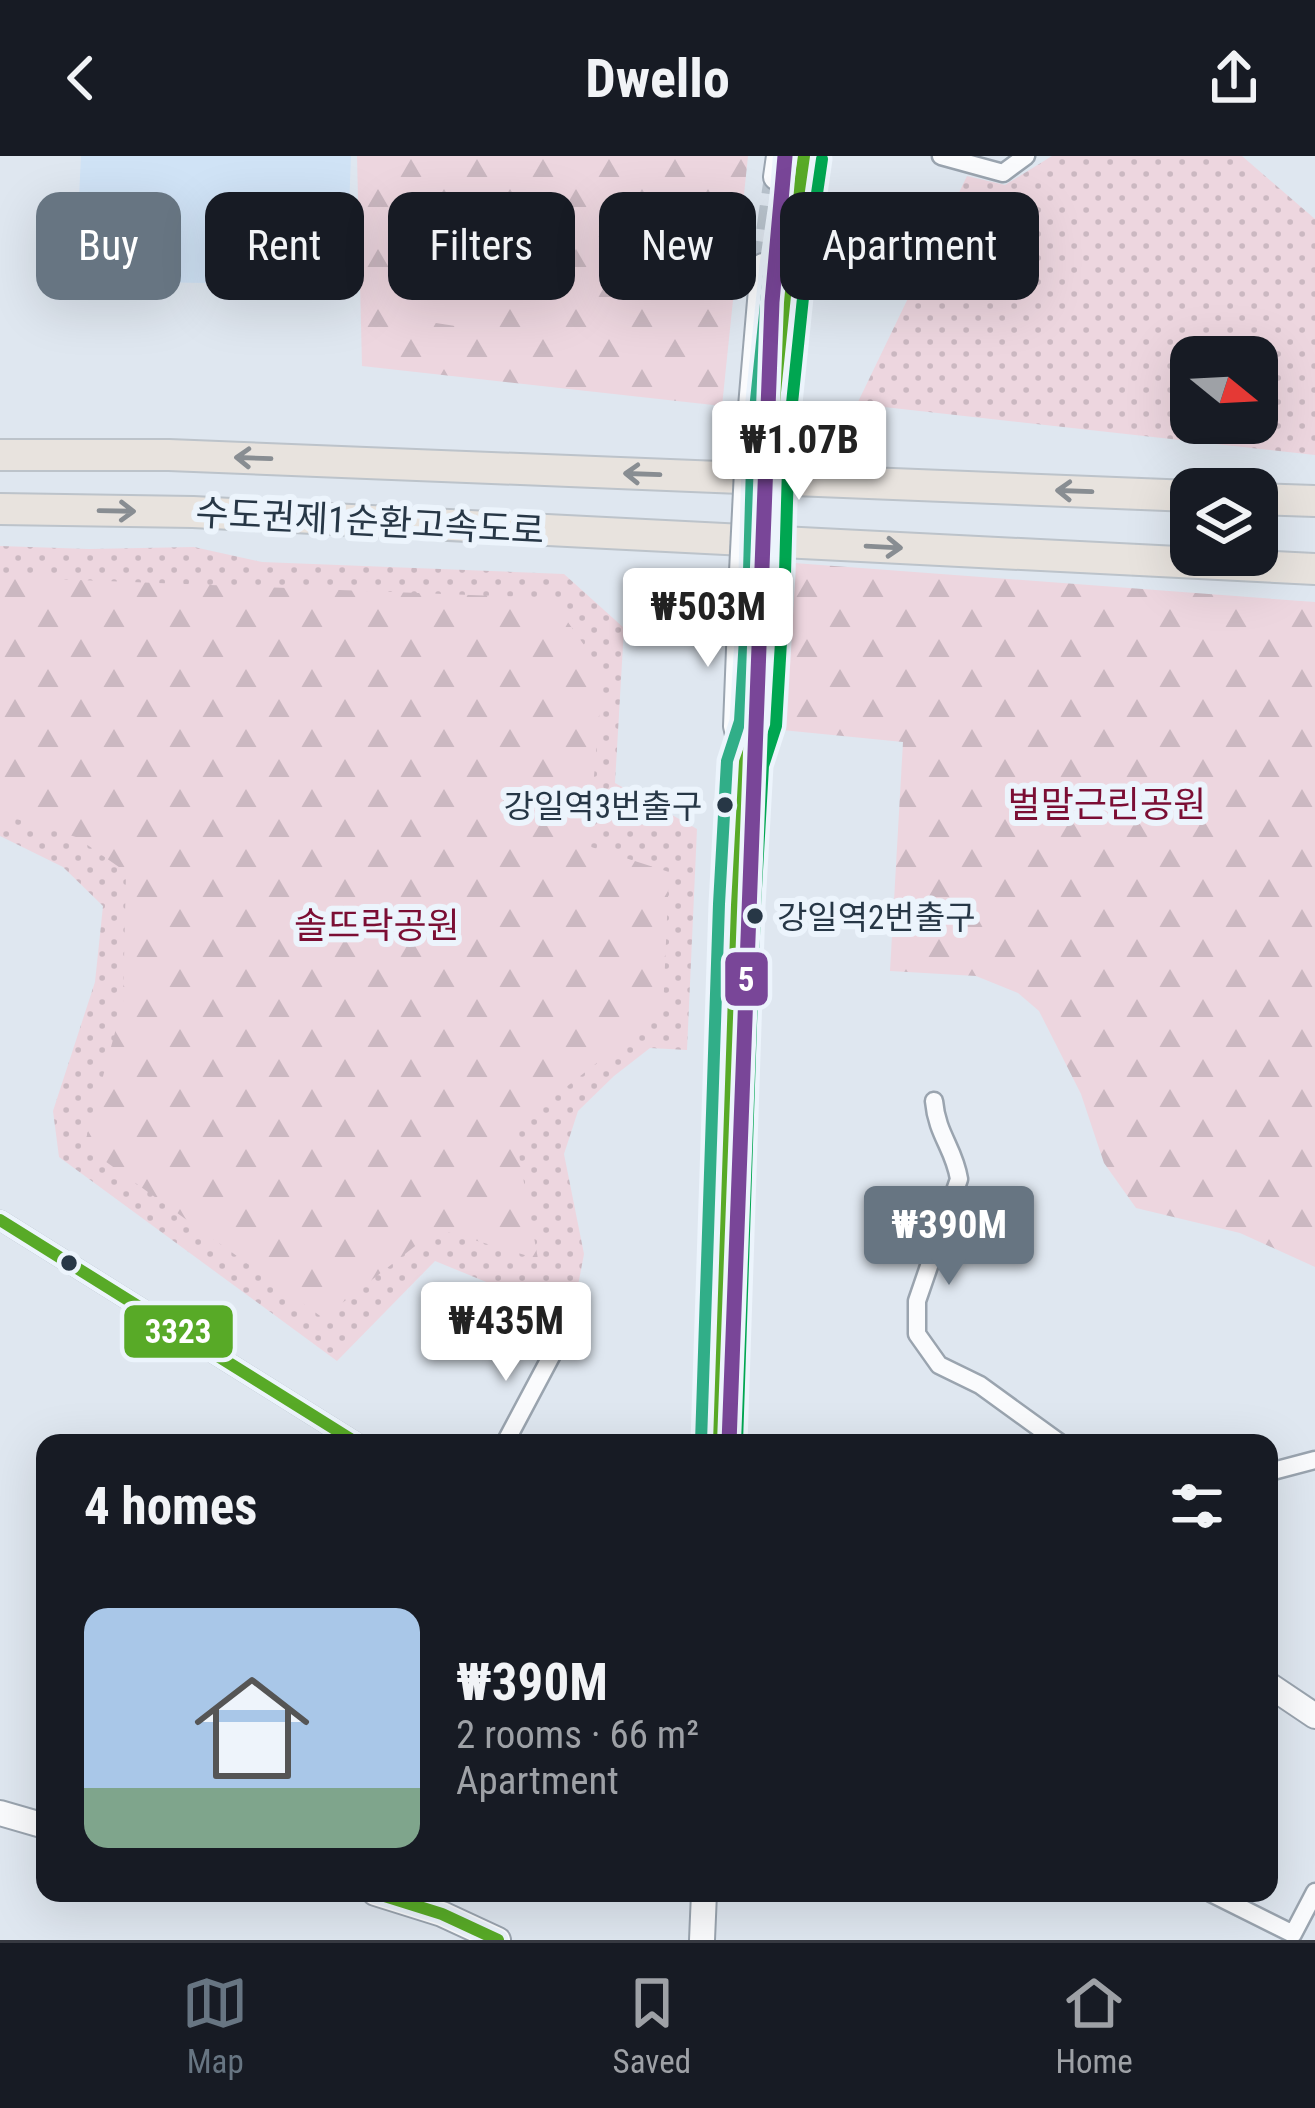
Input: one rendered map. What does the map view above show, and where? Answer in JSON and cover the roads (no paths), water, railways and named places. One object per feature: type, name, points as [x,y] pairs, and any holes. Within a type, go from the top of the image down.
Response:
[{"type":"highway","name":"수도권제1순환고속도로","points":[[0,455],[170,455],[1170,495]]},
{"type":"highway","points":[[1278,500],[1315,501]]},
{"type":"highway","name":"수도권제1순환고속도로","points":[[0,509],[193,512],[1315,569]]},
{"type":"main road","points":[[719,1434],[745,762],[736,726],[754,572],[760,430],[753,356],[776,267]]},
{"type":"main road","points":[[1278,1691],[1315,1716]]},
{"type":"main road","points":[[0,1813],[36,1823]]},
{"type":"main road","points":[[404,1902],[498,1940]]},
{"type":"main road","points":[[703,1940],[704,1902]]},
{"type":"street","points":[[941,156],[1003,173],[1026,156]]},
{"type":"street","points":[[934,1101],[936,1122],[956,1159],[959,1180],[917,1301],[916,1334],[939,1365],[980,1385],[1046,1434]]},
{"type":"street","points":[[0,1220],[343,1434]]},
{"type":"street","points":[[510,1434],[554,1349]]},
{"type":"street","points":[[1278,1470],[1315,1460]]},
{"type":"street","points":[[1293,1934],[1315,1892]]},
{"type":"street","points":[[1229,1902],[1293,1934],[1315,1936]]},
{"type":"tunnel","points":[[763,266],[776,177]]},
{"type":"tunnel","points":[[798,192],[800,180]]},
{"type":"place","name":"강일역3번출구","points":[[725,805]]},
{"type":"place","name":"강일역2번출구","points":[[755,916]]},
{"type":"park label","name":"벌말근린공원","points":[[1107,804]]},
{"type":"park label","name":"솔뜨락공원","points":[[377,925]]}]
